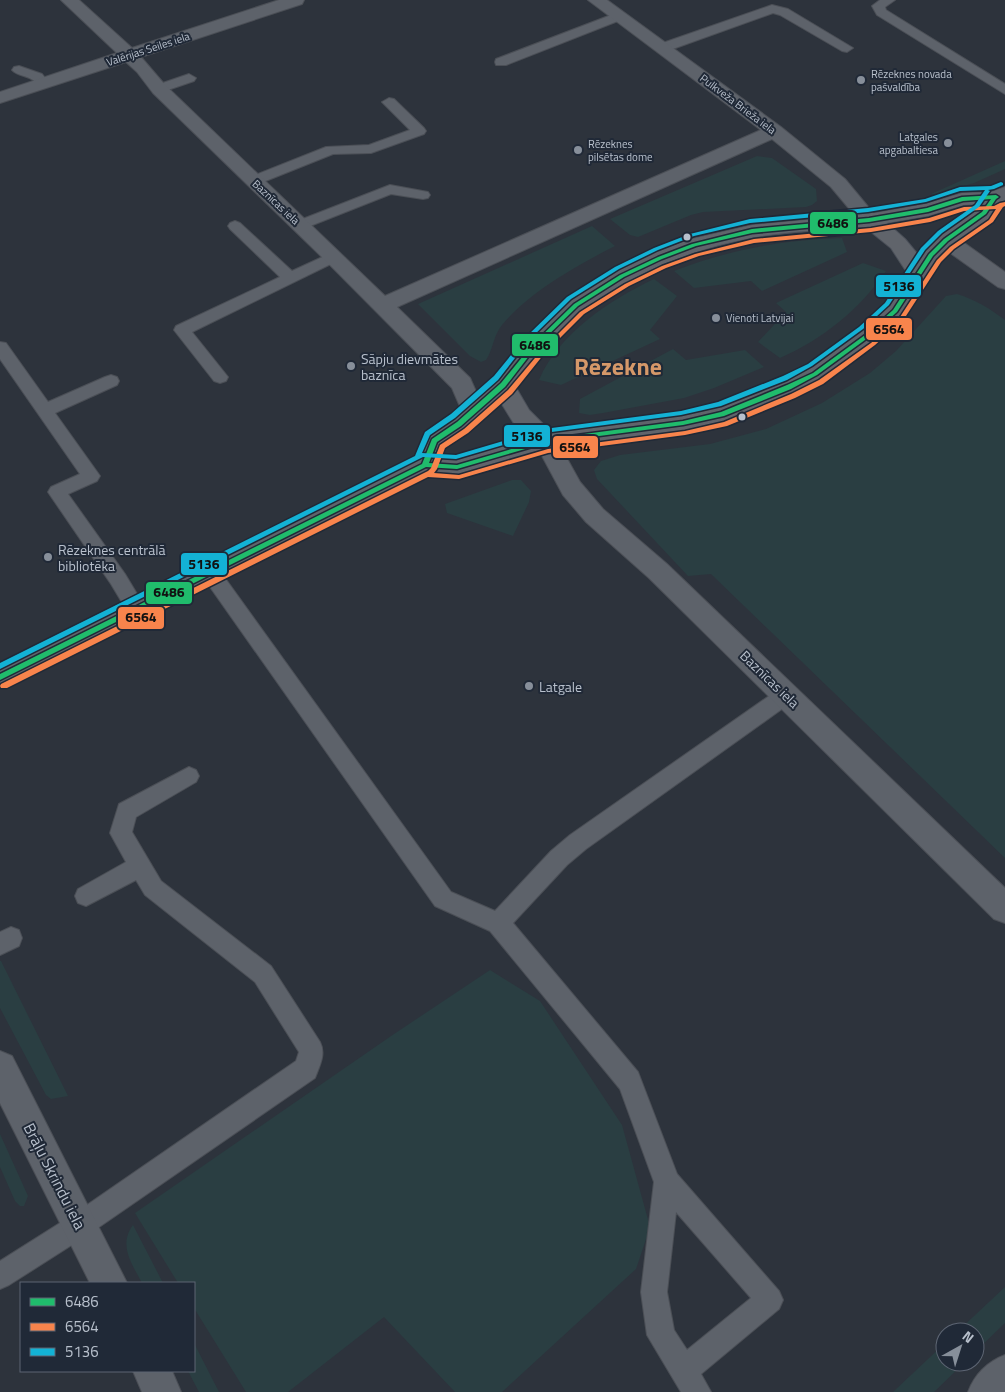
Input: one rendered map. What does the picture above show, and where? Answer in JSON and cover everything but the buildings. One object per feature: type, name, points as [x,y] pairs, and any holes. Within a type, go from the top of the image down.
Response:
[{"type":"main road","points":[[425,465],[434,441],[473,412],[503,385],[534,346],[576,305],[622,276],[660,258],[694,246],[752,231],[869,220],[928,210],[962,199],[1000,196]]},
{"type":"main road","points":[[0,677],[425,465],[457,467],[546,442],[683,423],[722,414],[789,388],[815,374],[867,336],[895,311],[930,255],[946,240],[984,213],[1000,196]]},
{"type":"main road","points":[[869,220],[897,240],[909,255],[919,274]]},
{"type":"main road","points":[[503,385],[515,410],[530,428],[546,442]]},
{"type":"street","name":"Baznīcas iela","points":[[69,0],[130,55],[159,89],[334,257],[462,384],[473,412]]},
{"type":"street","name":"Valērijas Seiles iela","points":[[0,98],[296,0]]},
{"type":"street","name":"Pulkveža Brieža iela","points":[[596,0],[774,131],[838,182],[869,220]]},
{"type":"street","points":[[383,305],[774,131]]},
{"type":"street","points":[[946,240],[1005,282]]},
{"type":"street","name":"Baznīcas iela","points":[[546,442],[559,468],[577,496],[658,571],[1005,909]]},
{"type":"street","name":"Brāļu Skrindu iela","points":[[0,1068],[108,1282]]},
{"type":"street","points":[[152,1372],[162,1392]]},
{"type":"street","points":[[987,1392],[1005,1374]]},
{"type":"lane","points":[[889,0],[878,6],[881,12],[1005,90]]},
{"type":"lane","points":[[662,48],[772,9],[784,12],[847,48]]},
{"type":"lane","points":[[501,62],[619,16]]},
{"type":"lane","points":[[19,70],[37,77],[43,84]]},
{"type":"lane","points":[[159,89],[189,78]]},
{"type":"lane","points":[[253,181],[332,150],[371,149],[418,131],[389,102]]},
{"type":"lane","points":[[300,225],[390,189],[423,195]]},
{"type":"lane","points":[[234,226],[291,278]]},
{"type":"lane","points":[[220,377],[182,330],[334,257]]},
{"type":"lane","points":[[0,347],[90,476],[57,492],[118,579],[136,609]]},
{"type":"lane","points":[[44,411],[111,381]]},
{"type":"lane","points":[[210,572],[443,899],[498,923],[629,1081],[667,1182],[770,1300],[690,1381],[661,1335],[654,1292],[667,1182]]},
{"type":"lane","points":[[498,923],[559,858],[578,842],[786,696]]},
{"type":"lane","points":[[0,1276],[80,1225],[306,1069],[312,1050],[263,974],[153,888],[121,833],[127,812],[189,776]]},
{"type":"lane","points":[[86,896],[140,866]]},
{"type":"green space","points":[[757,156],[772,158],[816,189],[817,201],[806,207],[703,212],[691,215],[638,237],[630,235],[610,219]]},
{"type":"green space","points":[[1005,161],[1005,169],[974,183],[934,195],[931,194]]},
{"type":"green space","points":[[592,226],[615,246],[555,280],[526,301],[499,329],[486,360],[481,362],[470,356],[418,304]]},
{"type":"green space","points":[[842,238],[847,252],[762,291],[751,281],[694,288],[674,271],[695,263],[757,247],[798,241]]},
{"type":"green space","points":[[863,263],[886,271],[864,298],[839,322],[811,342],[780,358],[758,342],[786,312],[776,303]]},
{"type":"green space","points":[[654,279],[677,296],[650,330],[660,339],[561,385],[539,380],[559,347],[573,333],[620,297]]},
{"type":"green space","points":[[957,294],[982,305],[1005,320],[1005,858],[711,574],[688,576],[597,479],[594,470],[601,461],[620,455],[710,444],[766,429],[822,403],[870,373],[896,351],[946,296]]},
{"type":"green space","points":[[673,349],[686,360],[745,350],[764,367],[714,388],[684,398],[590,415],[579,413],[580,399]]},
{"type":"green space","points":[[512,480],[521,480],[531,491],[529,502],[513,536],[447,513],[445,504]]},
{"type":"green space","points":[[0,961],[68,1096],[51,1099],[46,1095],[0,1008]]},
{"type":"green space","points":[[490,970],[540,1001],[622,1125],[650,1227],[636,1269],[502,1392],[455,1392],[384,1317],[288,1392],[246,1392],[195,1310],[195,1282],[177,1282],[135,1213]]},
{"type":"green space","points":[[0,1134],[28,1196],[24,1206],[20,1206],[15,1201],[0,1167]]},
{"type":"green space","points":[[133,1225],[162,1282],[141,1282],[128,1254],[127,1240]]},
{"type":"green space","points":[[1005,1287],[1005,1323],[985,1342],[985,1322],[968,1322]]},
{"type":"green space","points":[[195,1345],[219,1392],[199,1392],[189,1372],[195,1372]]},
{"type":"green space","points":[[935,1352],[935,1372],[955,1372],[934,1392],[893,1392]]},
{"type":"transit line","name":"5136","points":[[0,666],[417,458],[427,434],[453,416],[496,378],[527,339],[569,298],[617,268],[656,249],[692,235],[750,221],[868,210],[926,200],[960,189],[992,188],[1001,184]]},
{"type":"transit line","name":"5136","points":[[401,466],[422,455],[456,457],[544,431],[681,413],[719,404],[785,378],[810,365],[861,328],[887,304],[923,249],[940,232],[977,206],[987,191]]},
{"type":"transit line","name":"6486","points":[[425,465],[434,441],[459,424],[503,385],[534,346],[576,305],[622,276],[660,258],[694,245],[752,231],[869,220],[928,210],[962,199],[996,197]]},
{"type":"transit line","name":"6486","points":[[0,677],[425,465],[457,467],[546,441],[683,423],[722,414],[789,387],[815,374],[867,336],[895,311],[931,255],[946,240],[984,213],[994,198]]},
{"type":"transit line","name":"6564","points":[[410,483],[427,475],[459,477],[548,451],[685,433],[725,424],[793,396],[821,382],[873,344],[902,318],[939,261],[952,248],[991,221],[1002,204]]},
{"type":"transit line","name":"6564","points":[[4,686],[430,473],[434,469],[442,447],[466,431],[510,392],[542,353],[582,313],[627,285],[664,267],[697,255],[754,241],[871,230],[930,220],[964,209],[995,208],[1005,204]]},
{"type":"place","name":"Rēzeknes novada pašvaldība","points":[[861,80]]},
{"type":"place","name":"Latgales apgabaltiesa","points":[[948,143]]},
{"type":"place","name":"Rēzeknes pilsētas dome","points":[[578,150]]},
{"type":"place","name":"Vienoti Latvijai","points":[[716,318]]},
{"type":"place","name":"Sāpju dievmātes baznīca","points":[[351,366]]},
{"type":"place","name":"Rēzeknes centrālā bibliotēka","points":[[48,557]]},
{"type":"place","name":"Latgale","points":[[529,686]]},
{"type":"district","name":"Rēzekne","points":[[618,366]]}]
